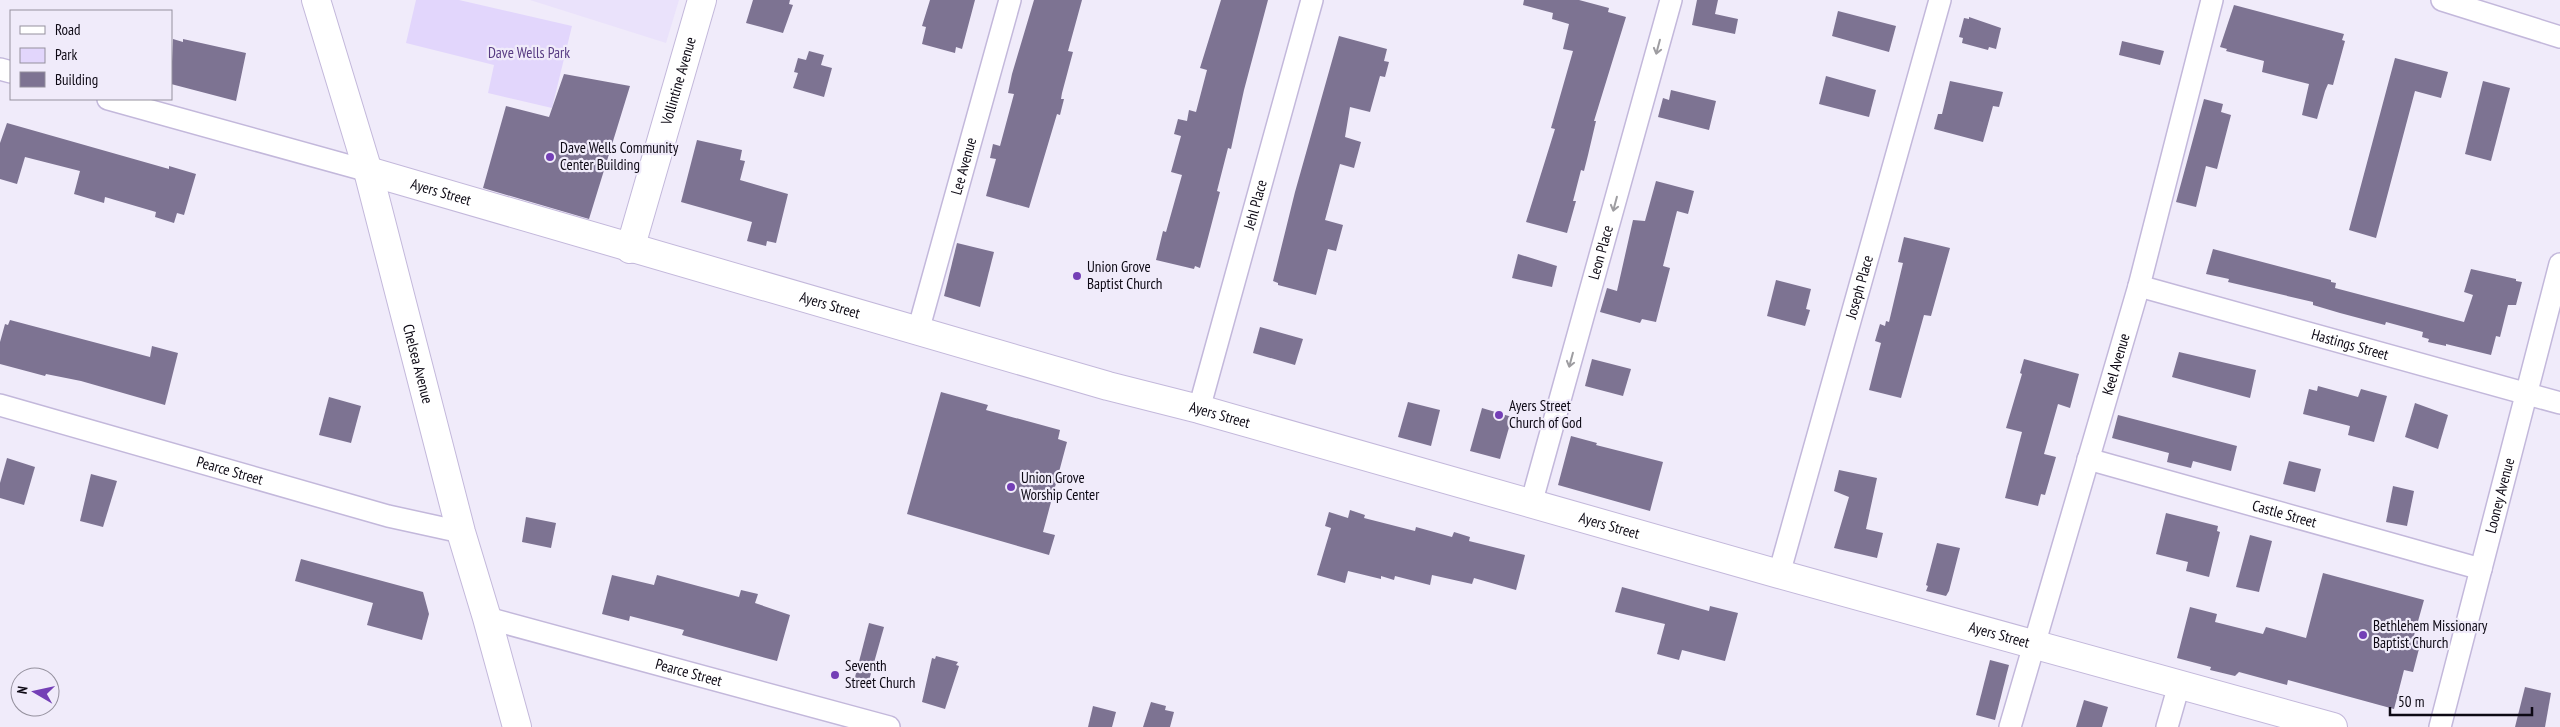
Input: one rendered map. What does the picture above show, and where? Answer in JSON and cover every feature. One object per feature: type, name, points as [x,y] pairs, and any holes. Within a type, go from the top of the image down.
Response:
[{"type":"street","name":"Chelsea Avenue","points":[[316,0],[368,171],[461,532],[488,618],[516,727]]},
{"type":"street","name":"Vollintine Avenue","points":[[630,249],[702,0]]},
{"type":"street","name":"Lee Avenue","points":[[918,331],[1010,0]]},
{"type":"street","name":"Jehl Place","points":[[1199,409],[1312,0]]},
{"type":"street","name":"Leon Place","points":[[1531,504],[1671,0]]},
{"type":"street","name":"Joseph Place","points":[[1779,574],[1940,0]]},
{"type":"street","name":"Keel Avenue","points":[[2010,727],[2033,643],[2139,286],[2212,0]]},
{"type":"street","points":[[2442,0],[2560,37]]},
{"type":"street","name":"Ayers Street","points":[[112,100],[368,171],[630,249],[1108,386],[1199,409],[1779,574],[2333,727]]},
{"type":"street","name":"Looney Avenue","points":[[2440,727],[2560,264]]},
{"type":"street","name":"Hastings Street","points":[[2139,286],[2560,403]]},
{"type":"street","name":"Pearce Street","points":[[0,405],[388,516],[461,532]]},
{"type":"street","name":"Castle Street","points":[[2088,459],[2480,569]]},
{"type":"street","name":"Pearce Street","points":[[488,618],[889,727]]},
{"type":"street","points":[[2168,727],[2179,685]]},
{"type":"shaded area","points":[[530,0],[679,0],[666,43]]},
{"type":"green space","name":"Dave Wells Park","points":[[416,0],[459,0],[572,26],[552,108],[488,93],[494,65],[406,43]]},
{"type":"building","points":[[753,0],[790,0],[789,4],[793,5],[783,33],[746,23]]},
{"type":"building","points":[[930,0],[975,0],[962,49],[956,47],[955,53],[922,44],[926,27],[922,26]]},
{"type":"building","points":[[1034,0],[1082,0],[1068,51],[1073,52],[1062,93],[1061,99],[1064,99],[1060,115],[1057,114],[1029,208],[986,196],[996,159],[990,158],[993,144],[1000,146],[1014,94],[1008,93],[1012,74]]},
{"type":"building","points":[[1221,0],[1268,0],[1244,90],[1231,149],[1228,148],[1217,191],[1220,192],[1200,268],[1195,266],[1194,269],[1156,260],[1163,231],[1166,232],[1182,175],[1171,172],[1181,136],[1174,134],[1178,119],[1187,121],[1189,110],[1196,112],[1207,70],[1200,68]]},
{"type":"building","points":[[1524,0],[1579,0],[1609,8],[1608,12],[1626,17],[1594,121],[1596,121],[1588,155],[1584,171],[1581,170],[1573,201],[1576,201],[1567,233],[1526,222],[1555,129],[1551,128],[1573,51],[1563,49],[1569,24],[1552,19],[1553,13],[1523,5]]},
{"type":"building","points":[[1697,0],[1718,0],[1715,14],[1738,19],[1735,34],[1692,25]]},
{"type":"building","points":[[2234,5],[2344,34],[2342,40],[2345,41],[2333,85],[2328,84],[2317,119],[2302,115],[2309,84],[2262,72],[2264,61],[2226,51],[2227,49],[2220,47]]},
{"type":"building","points":[[1838,11],[1896,26],[1889,52],[1832,36]]},
{"type":"building","points":[[1969,17],[2001,28],[1996,49],[1989,47],[1988,50],[1962,43],[1963,38],[1959,37],[1964,18],[1969,19]]},
{"type":"building","points":[[1339,36],[1387,49],[1384,61],[1389,62],[1385,77],[1380,76],[1370,112],[1350,107],[1345,137],[1361,142],[1354,168],[1340,164],[1325,220],[1343,225],[1336,251],[1328,249],[1316,295],[1278,285],[1278,283],[1273,281],[1295,192]]},
{"type":"building","points":[[173,39],[183,42],[183,39],[246,53],[236,101],[172,84]]},
{"type":"building","points":[[2122,41],[2164,51],[2160,65],[2119,55]]},
{"type":"building","points":[[809,51],[824,55],[821,65],[832,68],[824,97],[793,88],[798,73],[794,72],[798,58],[806,60]]},
{"type":"building","points":[[2395,58],[2448,72],[2441,98],[2415,91],[2376,238],[2349,230]]},
{"type":"building","name":"Dave Wells Community Center Building","points":[[564,74],[630,86],[589,219],[483,188],[506,106],[549,117]]},
{"type":"building","points":[[1826,76],[1876,90],[1869,117],[1819,104]]},
{"type":"building","points":[[1950,81],[2003,92],[1999,107],[1993,106],[1983,142],[1934,129],[1938,114],[1942,114]]},
{"type":"building","points":[[2483,81],[2510,88],[2491,161],[2465,154]]},
{"type":"building","points":[[1671,90],[1716,101],[1709,130],[1658,117],[1663,98],[1669,100]]},
{"type":"building","points":[[2204,99],[2223,104],[2221,112],[2231,115],[2217,169],[2206,166],[2196,207],[2176,202]]},
{"type":"building","points":[[7,123],[169,169],[169,166],[196,174],[184,215],[177,213],[174,223],[155,217],[156,212],[105,197],[104,203],[74,194],[80,171],[25,157],[17,184],[0,179],[0,143]]},
{"type":"building","points":[[697,140],[742,150],[740,160],[745,161],[740,180],[788,194],[776,243],[767,241],[766,246],[747,241],[752,222],[681,202]]},
{"type":"building","points":[[1656,181],[1694,191],[1688,214],[1677,211],[1663,266],[1670,268],[1656,322],[1642,319],[1640,323],[1600,312],[1607,288],[1617,291],[1633,220],[1645,221]]},
{"type":"building","points":[[1904,237],[1950,248],[1931,316],[1924,315],[1901,398],[1869,390],[1881,343],[1875,341],[1880,324],[1885,326],[1886,321],[1889,322],[1903,263],[1898,262]]},
{"type":"building","points":[[957,243],[994,252],[980,307],[944,296]]},
{"type":"building","points":[[2213,249],[2331,280],[2331,282],[2336,283],[2335,288],[2464,322],[2473,295],[2464,292],[2471,269],[2522,282],[2516,305],[2508,305],[2500,337],[2496,336],[2491,355],[2446,344],[2446,346],[2428,342],[2429,339],[2422,337],[2423,332],[2386,322],[2385,325],[2340,313],[2313,305],[2313,302],[2228,282],[2229,279],[2206,274]]},
{"type":"building","points":[[1518,254],[1557,266],[1552,287],[1512,278]]},
{"type":"building","points":[[1776,280],[1811,289],[1806,309],[1810,310],[1805,326],[1767,316]]},
{"type":"building","points":[[10,320],[150,357],[152,346],[178,353],[165,405],[81,381],[46,374],[45,376],[0,364],[0,342],[5,324],[8,325]]},
{"type":"building","points":[[1260,327],[1303,339],[1295,365],[1253,353]]},
{"type":"building","points":[[2179,352],[2256,370],[2250,398],[2172,377]]},
{"type":"building","points":[[1592,359],[1631,369],[1623,396],[1585,386]]},
{"type":"building","points":[[2024,359],[2079,374],[2070,408],[2058,404],[2044,454],[2056,457],[2045,495],[2041,494],[2038,506],[2005,498],[2022,432],[2006,428],[2022,374],[2020,373]]},
{"type":"building","points":[[2318,386],[2358,397],[2361,389],[2387,396],[2374,442],[2348,435],[2350,426],[2303,414],[2309,389],[2317,391]]},
{"type":"building","points":[[941,392],[988,405],[986,410],[1060,430],[1058,439],[1067,442],[1043,532],[1055,535],[1049,555],[907,514]]},
{"type":"building","points":[[329,397],[361,406],[351,443],[319,435]]},
{"type":"building","points":[[1408,402],[1440,410],[1431,446],[1398,437]]},
{"type":"building","points":[[2415,403],[2448,415],[2438,449],[2405,437]]},
{"type":"building","points":[[1482,408],[1512,417],[1500,459],[1470,451]]},
{"type":"building","points":[[2118,415],[2237,446],[2231,471],[2193,461],[2191,468],[2167,462],[2169,453],[2112,438]]},
{"type":"building","points":[[1571,436],[1597,443],[1596,445],[1663,462],[1650,511],[1558,485]]},
{"type":"building","points":[[7,458],[35,467],[24,505],[0,498],[0,483]]},
{"type":"building","points":[[2289,461],[2321,469],[2315,492],[2283,484]]},
{"type":"building","points":[[1839,470],[1877,478],[1866,529],[1883,533],[1877,558],[1834,548],[1849,497],[1834,491]]},
{"type":"building","points":[[91,474],[117,481],[103,527],[80,521]]},
{"type":"building","points":[[2393,486],[2414,491],[2407,526],[2386,522]]},
{"type":"building","points":[[1350,510],[1365,515],[1364,518],[1415,531],[1416,527],[1452,537],[1454,532],[1470,537],[1469,541],[1525,555],[1516,590],[1474,578],[1472,584],[1432,575],[1430,585],[1395,576],[1394,580],[1381,576],[1381,579],[1348,571],[1345,583],[1317,575],[1331,528],[1325,526],[1329,512],[1348,518]]},
{"type":"building","points":[[2166,513],[2218,526],[2217,531],[2220,532],[2209,577],[2186,571],[2188,562],[2156,554]]},
{"type":"building","points":[[526,517],[556,523],[551,548],[522,542]]},
{"type":"building","points":[[2250,535],[2272,541],[2259,592],[2236,587]]},
{"type":"building","points":[[1937,543],[1960,548],[1946,596],[1926,591]]},
{"type":"building","points":[[301,559],[423,592],[429,614],[422,640],[367,625],[373,603],[295,581]]},
{"type":"building","points":[[2323,573],[2424,600],[2413,639],[2421,641],[2413,672],[2404,670],[2394,709],[2288,680],[2287,685],[2239,672],[2235,676],[2210,670],[2211,667],[2177,658],[2190,607],[2217,614],[2215,622],[2263,634],[2266,627],[2306,638]]},
{"type":"building","points":[[612,575],[654,585],[657,575],[739,597],[741,590],[758,594],[755,603],[790,615],[777,661],[682,635],[684,630],[630,616],[629,621],[602,614]]},
{"type":"building","points":[[1622,587],[1709,611],[1710,606],[1738,613],[1725,661],[1682,650],[1679,660],[1657,654],[1665,624],[1615,612]]},
{"type":"building","points":[[869,623],[884,627],[868,684],[854,681]]},
{"type":"building","points":[[936,656],[958,662],[956,665],[959,666],[945,709],[922,702],[932,658],[935,659]]},
{"type":"building","points":[[1990,660],[2009,665],[1995,720],[1976,715]]},
{"type":"building","points":[[2525,687],[2551,693],[2545,727],[2515,727]]},
{"type":"building","points":[[2084,700],[2108,707],[2102,727],[2076,727]]},
{"type":"building","points":[[1151,702],[1166,706],[1165,710],[1174,712],[1170,727],[1143,727]]},
{"type":"building","points":[[1093,706],[1116,712],[1112,727],[1088,727]]},
{"type":"place","name":"Dave Wells Community Center Building","points":[[550,157]]},
{"type":"place","name":"Union Grove Baptist Church","points":[[1077,276]]},
{"type":"place","name":"Ayers Street Church of God","points":[[1499,415]]},
{"type":"place","name":"Union Grove Worship Center","points":[[1011,487]]},
{"type":"place","name":"Bethlehem Missionary Baptist Church","points":[[2363,635]]},
{"type":"place","name":"Seventh Street Church","points":[[835,675]]}]
